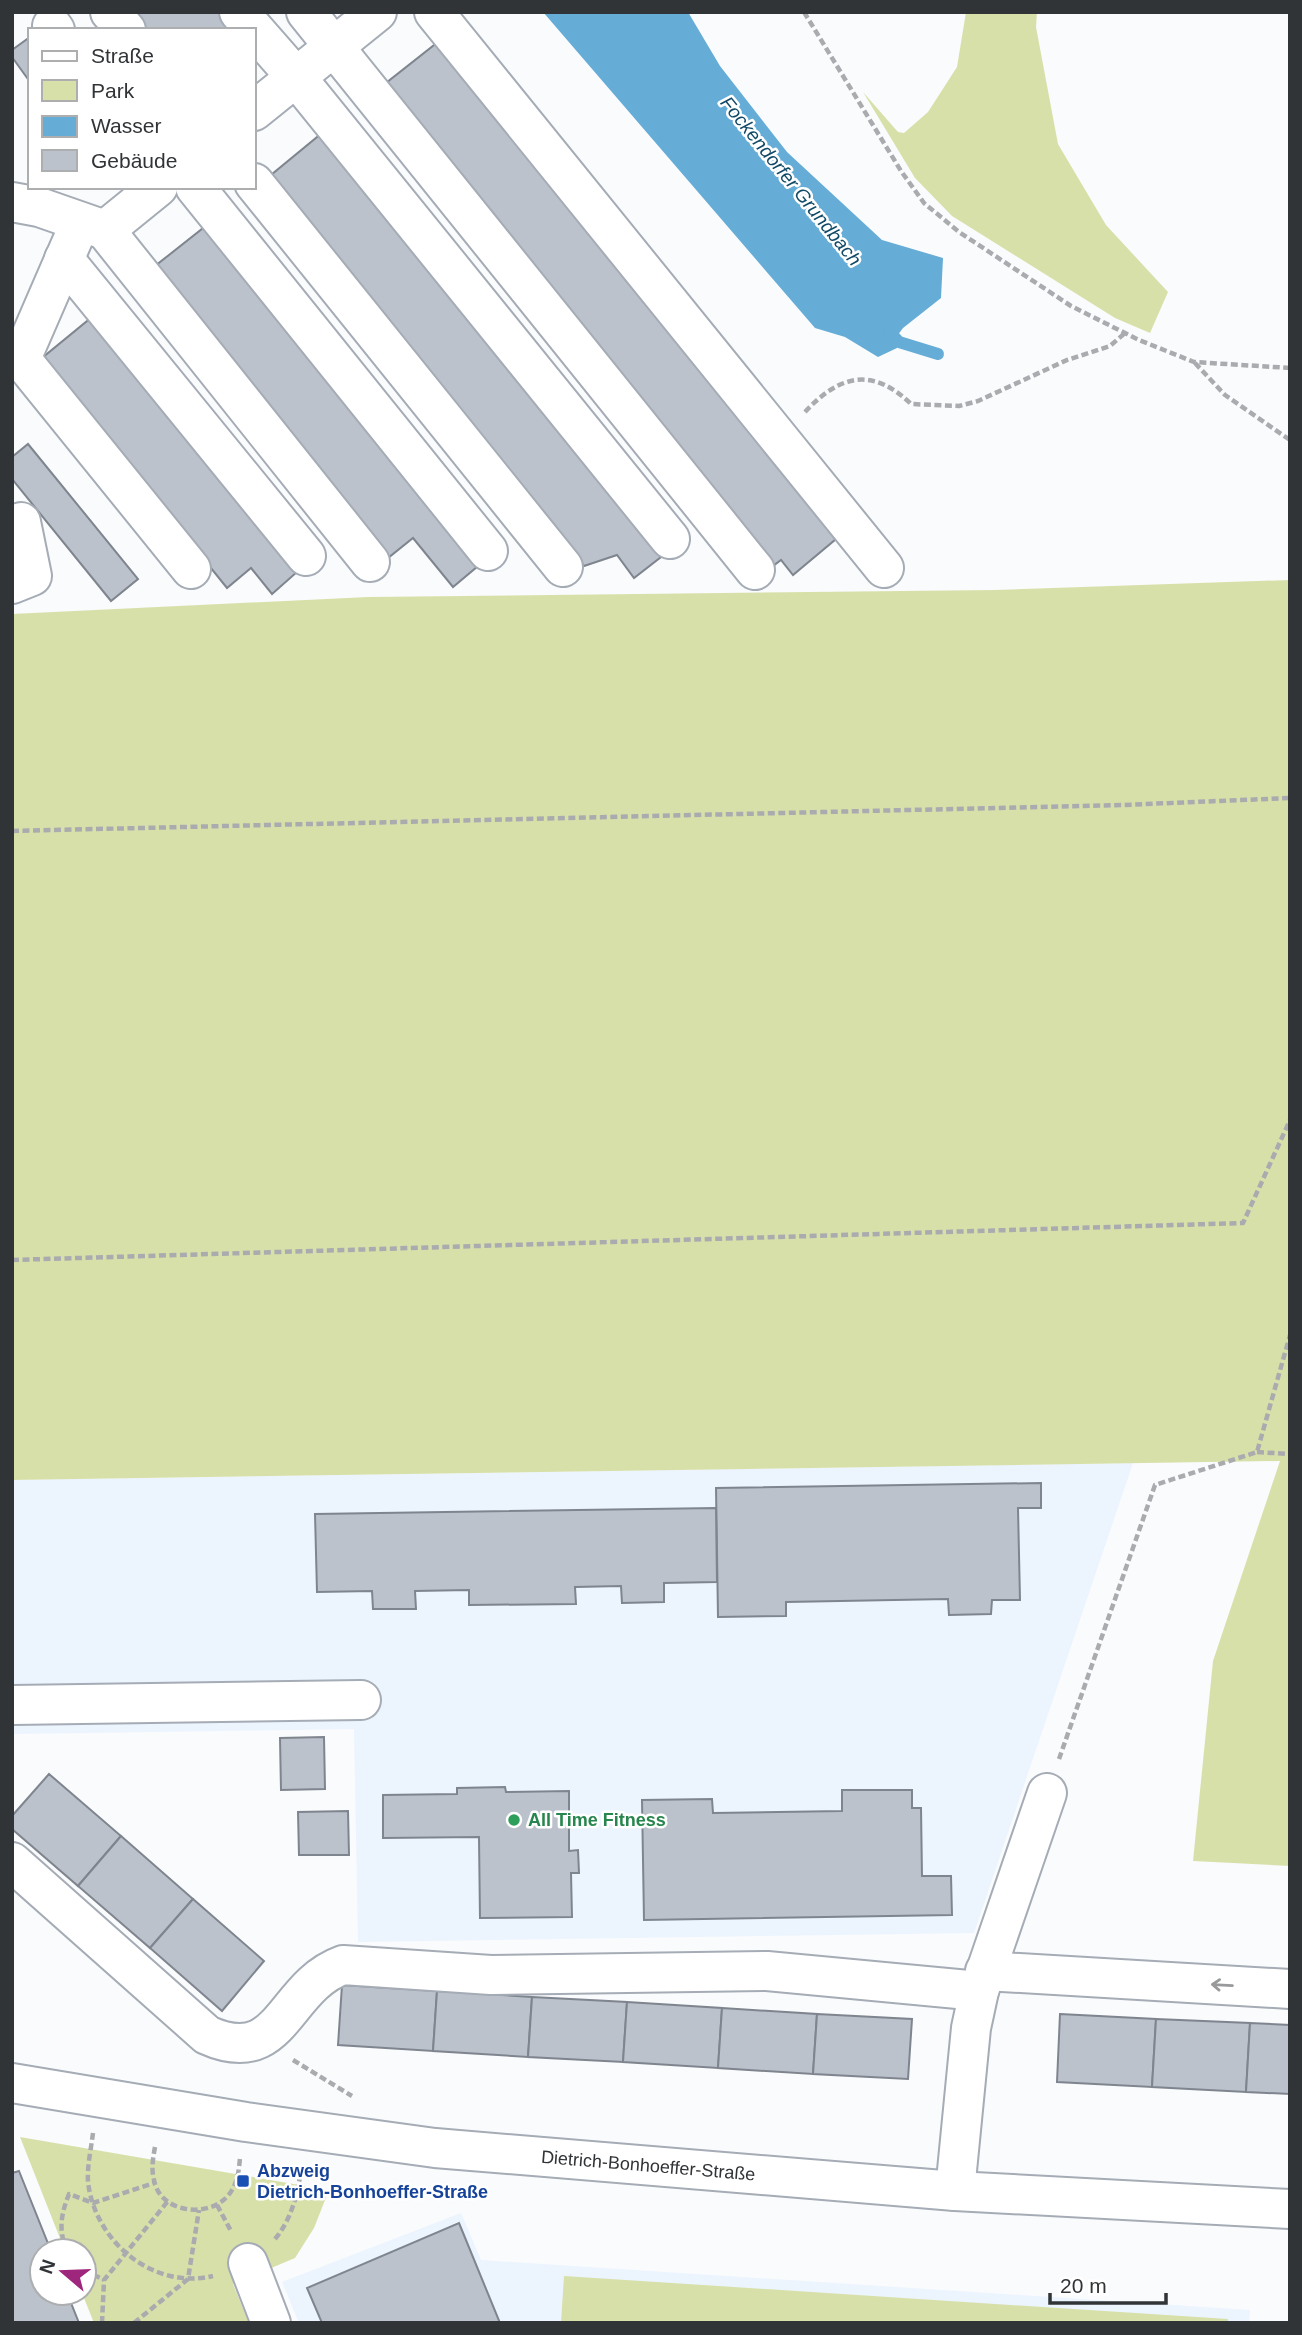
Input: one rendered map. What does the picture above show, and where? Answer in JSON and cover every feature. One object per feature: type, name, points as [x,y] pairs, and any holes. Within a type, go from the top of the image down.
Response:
[{"type":"street","points":[[110,12],[124,28]]},
{"type":"street","points":[[239,12],[253,28]]},
{"type":"street","points":[[306,12],[336,45],[755,570]]},
{"type":"street","points":[[256,109],[377,12]]},
{"type":"street","points":[[434,12],[884,568]]},
{"type":"street","points":[[256,31],[296,77],[670,538]]},
{"type":"street","points":[[256,185],[563,567]]},
{"type":"street","points":[[155,189],[92,226],[64,259],[21,359],[191,569]]},
{"type":"street","points":[[197,189],[488,551]]},
{"type":"street","points":[[12,202],[39,207],[92,226],[370,562]]},
{"type":"street","points":[[64,259],[306,556]]},
{"type":"street","points":[[12,584],[32,576],[21,522]]},
{"type":"street","points":[[12,1705],[361,1700]]},
{"type":"street","points":[[955,2191],[971,2028],[982,1981],[1047,1793]]},
{"type":"street","points":[[12,1863],[207,2035],[227,2044],[245,2046],[260,2039],[279,2024],[324,1972],[343,1965],[491,1975],[767,1971],[982,1981],[1290,1989]]},
{"type":"street","name":"Dietrich-Bonhoeffer-Straße","points":[[12,2083],[246,2122],[448,2149],[955,2191],[1290,2208]]},
{"type":"street","points":[[248,2263],[271,2323]]},
{"type":"path","points":[[804,12],[882,141],[924,203],[960,232],[1071,306],[1125,333],[1194,362],[1290,368]]},
{"type":"path","points":[[786,448],[798,419],[816,400],[844,383],[873,379],[892,386],[911,404],[959,406],[1010,387],[1067,359],[1100,350],[1125,333]]},
{"type":"path","points":[[1194,362],[1225,395],[1290,440]]},
{"type":"path","points":[[12,831],[1123,805],[1290,798]]},
{"type":"path","points":[[12,1260],[1242,1223],[1290,1120]]},
{"type":"path","points":[[1257,1452],[1290,1335]]},
{"type":"path","points":[[1047,1793],[1155,1485],[1257,1452],[1290,1454]]},
{"type":"path","points":[[98,2098],[88,2182],[93,2203],[104,2229],[124,2253],[162,2275],[199,2280],[233,2272],[262,2255],[284,2228],[298,2187],[306,2131]]},
{"type":"path","points":[[161,2108],[152,2165],[154,2183],[175,2206],[199,2210],[217,2204],[231,2192],[237,2177],[246,2122]]},
{"type":"path","points":[[61,2237],[61,2214],[69,2194],[93,2203],[154,2183]]},
{"type":"path","points":[[102,2323],[104,2280],[168,2201]]},
{"type":"path","points":[[134,2323],[188,2278],[199,2210]]},
{"type":"path","points":[[98,2277],[104,2280]]},
{"type":"shaded area","points":[[1133,1463],[974,1933],[358,1942],[354,1729],[12,1734],[12,1480]]},
{"type":"shaded area","points":[[461,2213],[481,2260],[1250,2310],[1249,2323],[299,2323],[282,2282]]},
{"type":"green space","points":[[966,12],[1037,12],[1036,27],[1058,144],[1106,225],[1168,292],[1150,333],[1115,318],[952,216],[915,178],[863,92],[898,132],[904,133],[928,112],[957,67]]},
{"type":"green space","points":[[1290,580],[1290,1866],[1193,1861],[1213,1661],[1280,1461],[12,1480],[12,614],[368,597],[995,590]]},
{"type":"green space","points":[[20,2137],[329,2190],[314,2228],[295,2258],[233,2284],[249,2323],[94,2323],[88,2307],[98,2307],[98,2237],[59,2237]]},
{"type":"green space","points":[[564,2276],[1228,2319],[1228,2323],[561,2323]]},
{"type":"water","points":[[543,12],[688,12],[720,66],[787,152],[882,240],[943,258],[941,298],[903,328],[897,336],[897,348],[878,357],[845,337],[815,328]]},
{"type":"building","points":[[131,12],[220,12],[233,28],[145,28]]},
{"type":"building","points":[[28,38],[28,79],[12,57],[12,50]]},
{"type":"building","points":[[438,42],[836,539],[793,575],[781,560],[773,566],[386,83]]},
{"type":"building","points":[[322,133],[661,557],[634,578],[617,555],[584,566],[271,175]]},
{"type":"building","points":[[207,225],[478,566],[453,587],[413,538],[388,558],[155,266]]},
{"type":"building","points":[[92,317],[297,572],[272,594],[251,568],[227,588],[42,358]]},
{"type":"building","points":[[28,444],[138,579],[111,601],[12,479],[12,457]]},
{"type":"building","points":[[1041,1483],[1041,1508],[1018,1508],[1020,1600],[992,1600],[991,1614],[949,1615],[948,1599],[786,1602],[786,1616],[718,1617],[716,1488]]},
{"type":"building","points":[[716,1508],[717,1582],[664,1583],[664,1602],[622,1603],[621,1586],[575,1587],[576,1604],[469,1605],[469,1590],[415,1591],[416,1609],[373,1609],[372,1591],[317,1592],[315,1514]]},
{"type":"building","points":[[324,1737],[325,1789],[281,1790],[280,1738]]},
{"type":"building","points":[[49,1774],[121,1836],[78,1886],[12,1829],[12,1816]]},
{"type":"building","points":[[505,1787],[506,1792],[569,1791],[569,1851],[578,1850],[579,1873],[571,1873],[572,1917],[480,1918],[479,1837],[383,1838],[383,1795],[457,1794],[457,1788]]},
{"type":"building","points":[[842,1790],[912,1790],[912,1808],[921,1808],[922,1876],[951,1876],[952,1915],[644,1920],[642,1800],[712,1799],[713,1813],[842,1811]]},
{"type":"building","points":[[348,1811],[349,1855],[299,1855],[298,1812]]},
{"type":"building","points":[[121,1836],[193,1899],[150,1948],[78,1886]]},
{"type":"building","points":[[193,1899],[264,1961],[222,2011],[150,1948]]},
{"type":"building","points":[[342,1985],[437,1991],[433,2051],[338,2045]]},
{"type":"building","points":[[437,1991],[532,1997],[528,2057],[433,2051]]},
{"type":"building","points":[[532,1997],[627,2002],[623,2062],[528,2057]]},
{"type":"building","points":[[627,2002],[722,2008],[718,2068],[623,2062]]},
{"type":"building","points":[[722,2008],[817,2014],[813,2074],[718,2068]]},
{"type":"building","points":[[817,2014],[912,2019],[908,2079],[813,2074]]},
{"type":"building","points":[[1060,2014],[1156,2019],[1152,2087],[1057,2082]]},
{"type":"building","points":[[1156,2019],[1250,2023],[1246,2092],[1152,2087]]},
{"type":"building","points":[[1250,2023],[1290,2025],[1290,2094],[1246,2092]]},
{"type":"building","points":[[19,2171],[45,2237],[28,2237],[28,2307],[73,2307],[79,2323],[12,2323],[12,2173]]},
{"type":"building","points":[[459,2223],[500,2323],[322,2323],[307,2288]]},
{"type":"waterway","name":"Fockendorfer Grundbach","points":[[889,331],[899,342],[938,354]]},
{"type":"place","name":"All Time Fitness","points":[[514,1820]]},
{"type":"place","name":"Abzweig Dietrich-Bonhoeffer-Straße","points":[[243,2181]]}]
